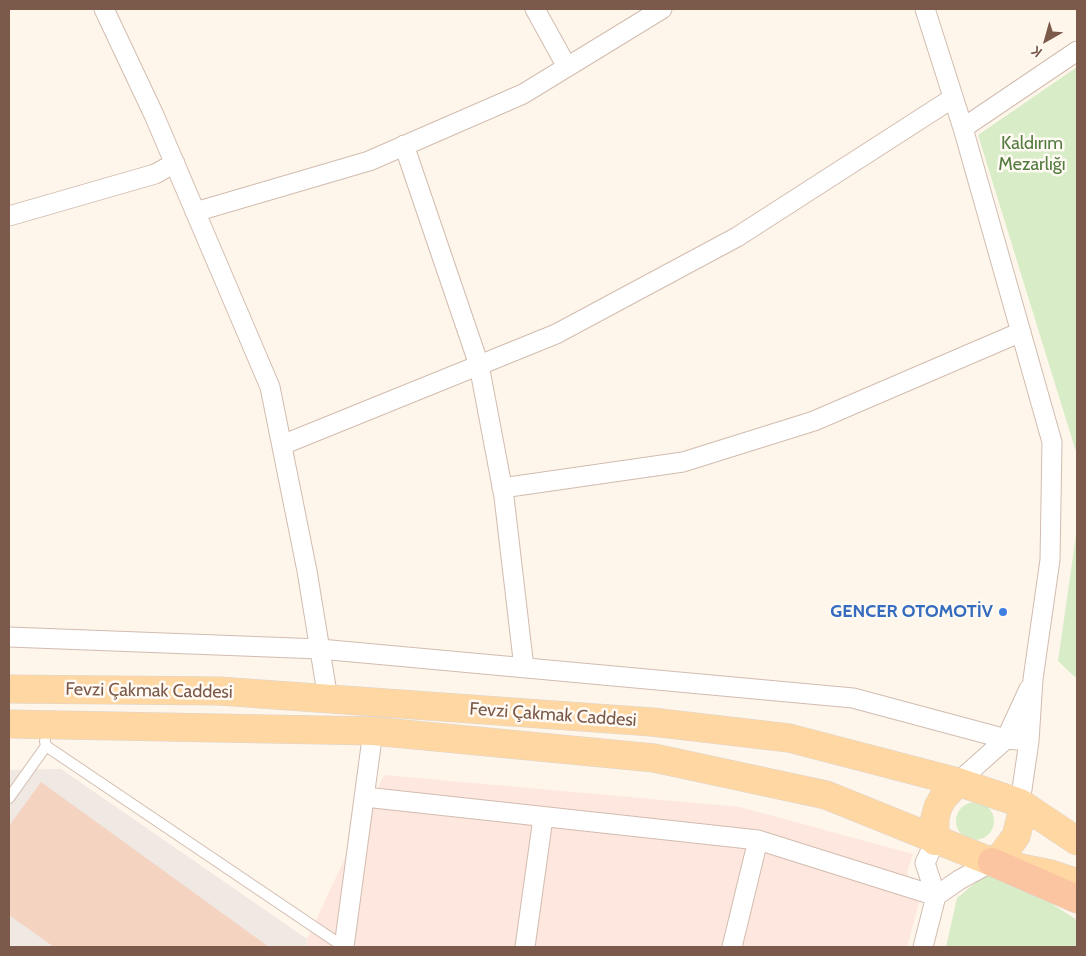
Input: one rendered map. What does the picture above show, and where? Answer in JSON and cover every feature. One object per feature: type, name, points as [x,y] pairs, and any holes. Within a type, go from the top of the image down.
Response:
[{"type":"highway","points":[[992,862],[1077,899]]},
{"type":"main road","name":"Fevzi Çakmak Caddesi","points":[[9,689],[218,690],[652,722],[789,738],[958,782],[1020,803],[1077,841]]},
{"type":"main road","name":"Fevzi Çakmak Caddesi","points":[[9,724],[45,735],[373,731],[654,758],[826,795],[935,841],[992,862],[1051,874],[1077,883]]},
{"type":"main road","points":[[935,841],[934,830],[938,807],[943,798],[958,782]]},
{"type":"main road","points":[[992,862],[1006,851],[1016,836],[1022,813],[1020,803]]},
{"type":"street","points":[[104,9],[175,163],[270,386],[307,571],[328,699]]},
{"type":"street","points":[[535,9],[567,67]]},
{"type":"street","points":[[195,212],[369,161],[523,94],[662,9]]},
{"type":"street","points":[[925,9],[963,128],[1052,442],[1050,560],[1033,679],[1029,741],[1020,803]]},
{"type":"street","points":[[963,128],[1077,51]]},
{"type":"street","points":[[282,445],[556,334],[737,237],[953,98]]},
{"type":"street","points":[[404,145],[479,365],[502,488],[524,668]]},
{"type":"street","points":[[9,216],[155,174],[175,163]]},
{"type":"street","points":[[502,488],[684,462],[814,421],[1021,332]]},
{"type":"street","points":[[9,637],[320,649],[853,698],[1006,739],[1029,741]]},
{"type":"street","points":[[958,782],[1006,739],[1033,679]]},
{"type":"street","points":[[344,947],[373,731]]},
{"type":"street","points":[[365,797],[758,840],[936,896]]},
{"type":"street","points":[[525,947],[544,818]]},
{"type":"street","points":[[732,947],[758,840]]},
{"type":"street","points":[[923,947],[936,896],[925,863],[935,841]]},
{"type":"street","points":[[936,896],[959,880],[992,862]]},
{"type":"lane","points":[[9,798],[45,735],[344,947]]},
{"type":"shaded area","points":[[61,769],[307,939],[306,947],[9,947],[9,770]]},
{"type":"shaded area","points":[[384,775],[740,807],[913,854],[907,873],[919,903],[907,947],[306,947],[307,939]]},
{"type":"green space","name":"Kaldırım Mezarlığı","points":[[1077,67],[1077,455],[978,135]]},
{"type":"green space","points":[[1077,528],[1077,679],[1058,661]]},
{"type":"green space","points":[[975,802],[989,807],[994,821],[989,835],[975,840],[961,835],[956,821],[961,807]]},
{"type":"green space","points":[[985,875],[1012,878],[1077,920],[1077,947],[946,947],[957,898]]},
{"type":"building","points":[[41,782],[269,947],[54,947],[9,915],[9,826]]},
{"type":"place","name":"GENCER OTOMOTİV","points":[[1003,612]]}]
